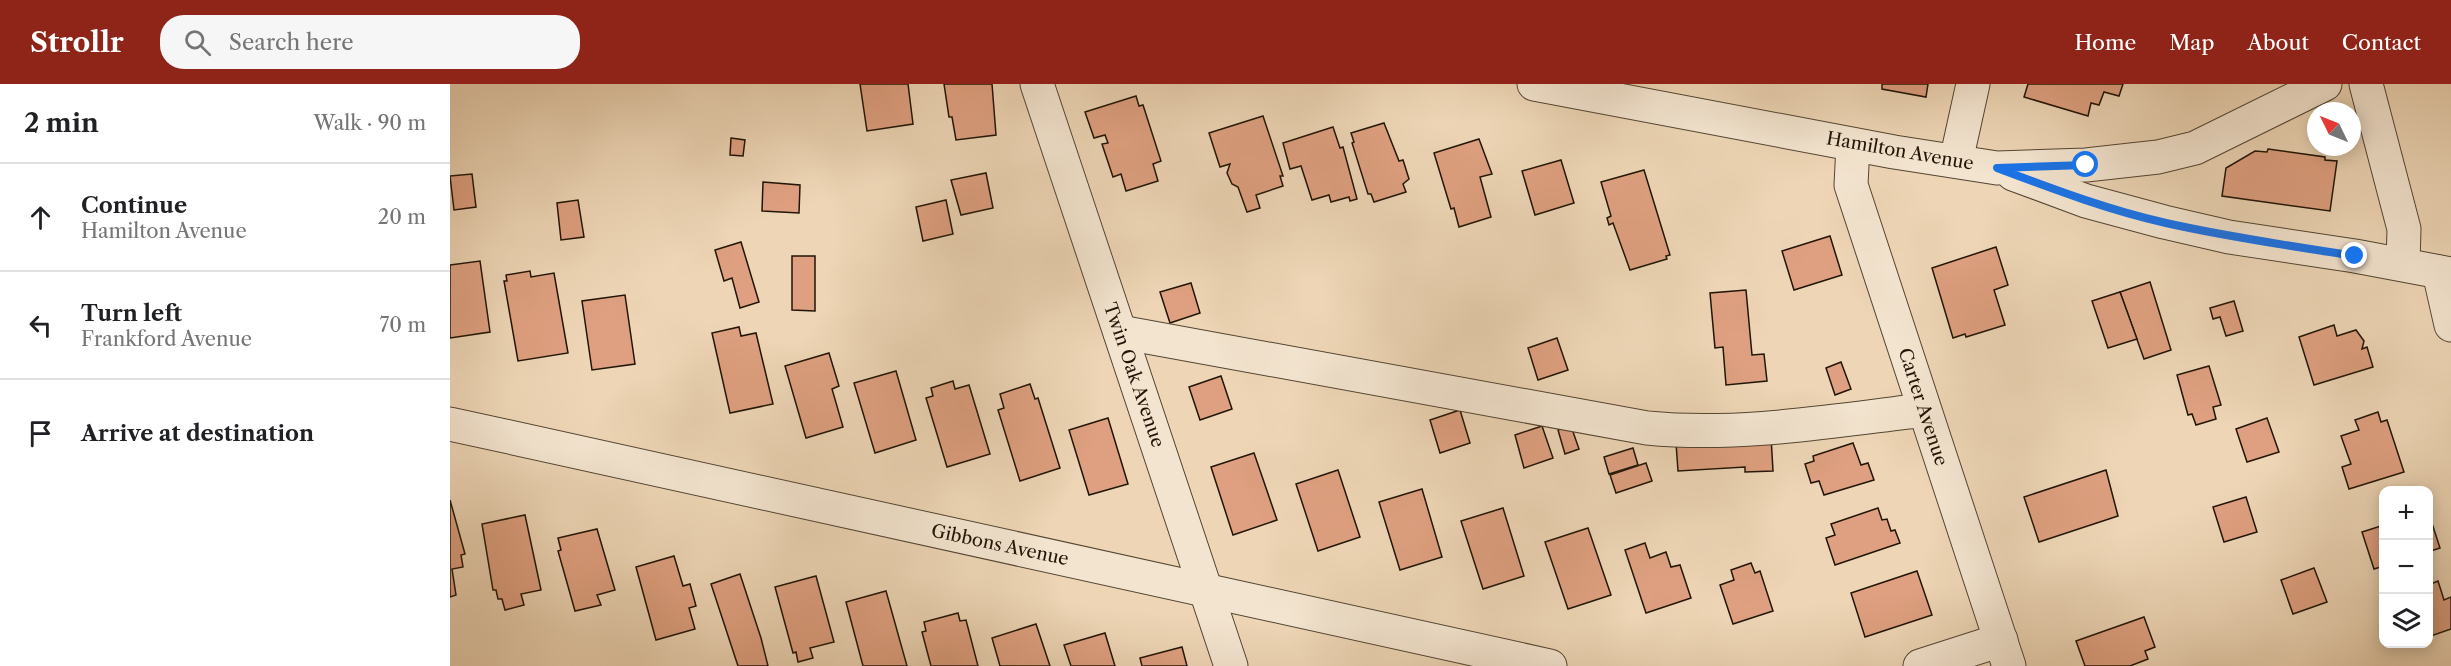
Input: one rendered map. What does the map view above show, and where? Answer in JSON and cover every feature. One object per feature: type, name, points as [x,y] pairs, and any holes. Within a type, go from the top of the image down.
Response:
[{"type":"street","name":"Twin Oak Avenue","points":[[1037,84],[1231,666]]},
{"type":"street","points":[[1956,161],[1973,84]]},
{"type":"street","name":"Hamilton Avenue","points":[[1550,85],[1853,145],[1997,168],[2086,165],[2158,157],[2194,148],[2325,84]]},
{"type":"street","points":[[2367,84],[2404,229],[2403,264]]},
{"type":"street","name":"Carter Avenue","points":[[1853,145],[1851,185],[2005,653]]},
{"type":"street","points":[[1997,168],[2086,201],[2164,222],[2229,237],[2403,264],[2445,273],[2451,325]]},
{"type":"street","points":[[1120,332],[1647,428],[1680,432],[1754,429],[1924,410]]},
{"type":"street","name":"Gibbons Avenue","points":[[450,424],[1550,666]]},
{"type":"street","points":[[1920,666],[2005,653]]},
{"type":"building","points":[[860,84],[908,84],[913,124],[867,131]]},
{"type":"building","points":[[944,84],[992,84],[996,135],[956,140],[952,117],[949,117]]},
{"type":"building","points":[[1882,84],[1928,84],[1926,97],[1882,89]]},
{"type":"building","points":[[2028,84],[2123,84],[2119,96],[2104,92],[2099,105],[2091,103],[2088,116],[2024,97]]},
{"type":"building","points":[[1136,96],[1139,106],[1143,105],[1161,161],[1153,164],[1158,181],[1126,191],[1121,174],[1113,177],[1102,144],[1108,143],[1105,135],[1094,138],[1085,112]]},
{"type":"building","points":[[1263,116],[1283,176],[1280,176],[1283,186],[1256,195],[1260,208],[1247,212],[1238,187],[1232,184],[1227,173],[1230,164],[1220,167],[1209,133]]},
{"type":"building","points":[[1384,123],[1399,161],[1403,160],[1409,179],[1403,184],[1406,192],[1374,202],[1371,194],[1368,194],[1351,133]]},
{"type":"building","points":[[1333,127],[1340,148],[1343,147],[1357,199],[1350,201],[1349,197],[1331,202],[1329,195],[1312,200],[1301,166],[1290,169],[1283,143]]},
{"type":"building","points":[[731,138],[745,140],[743,156],[730,155]]},
{"type":"building","points":[[1479,139],[1492,174],[1480,177],[1491,217],[1459,227],[1454,208],[1451,209],[1434,153]]},
{"type":"building","points":[[2268,149],[2325,157],[2325,160],[2337,161],[2330,211],[2222,196],[2226,168],[2255,151],[2267,152]]},
{"type":"building","points":[[1561,160],[1574,203],[1535,215],[1522,171]]},
{"type":"building","points":[[1644,170],[1670,255],[1666,256],[1667,259],[1630,270],[1613,223],[1609,225],[1607,218],[1611,216],[1601,182]]},
{"type":"building","points":[[986,173],[993,208],[961,215],[951,180]]},
{"type":"building","points":[[472,174],[476,207],[454,210],[450,176]]},
{"type":"building","points":[[763,182],[800,185],[799,213],[762,211]]},
{"type":"building","points":[[578,200],[584,237],[561,240],[557,203]]},
{"type":"building","points":[[946,200],[953,234],[923,241],[916,207]]},
{"type":"building","points":[[1830,236],[1842,275],[1794,290],[1782,251]]},
{"type":"building","points":[[741,242],[759,302],[740,308],[732,278],[724,281],[715,250]]},
{"type":"building","points":[[1996,247],[2008,285],[1994,290],[2005,325],[1966,337],[1965,334],[1953,338],[1932,268]]},
{"type":"building","points":[[792,256],[815,256],[815,311],[792,310]]},
{"type":"building","points":[[480,261],[490,332],[450,338],[450,265]]},
{"type":"building","points":[[530,271],[531,277],[554,273],[568,353],[518,361],[504,281],[507,281],[506,275]]},
{"type":"building","points":[[2150,282],[2171,350],[2144,359],[2120,292]]},
{"type":"building","points":[[1191,283],[1200,313],[1170,323],[1160,292]]},
{"type":"building","points":[[1746,290],[1752,355],[1764,354],[1767,381],[1726,385],[1723,347],[1715,348],[1710,293]]},
{"type":"building","points":[[2120,292],[2137,339],[2108,348],[2092,301]]},
{"type":"building","points":[[625,295],[635,364],[592,370],[582,301]]},
{"type":"building","points":[[2234,301],[2243,331],[2226,336],[2220,317],[2213,319],[2210,308]]},
{"type":"building","points":[[2334,325],[2337,336],[2356,330],[2364,341],[2362,349],[2367,347],[2373,367],[2314,385],[2299,337]]},
{"type":"building","points":[[739,327],[741,336],[756,333],[773,404],[730,413],[712,333]]},
{"type":"building","points":[[1557,338],[1568,370],[1538,380],[1528,348]]},
{"type":"building","points":[[829,353],[839,386],[832,389],[843,427],[806,438],[785,366]]},
{"type":"building","points":[[1841,362],[1851,389],[1835,395],[1826,368]]},
{"type":"building","points":[[2209,366],[2221,405],[2213,407],[2216,419],[2196,425],[2192,414],[2188,415],[2177,375]]},
{"type":"building","points":[[896,371],[916,440],[875,453],[854,383]]},
{"type":"building","points":[[1221,376],[1232,409],[1200,420],[1189,387]]},
{"type":"building","points":[[953,381],[955,389],[969,385],[990,454],[947,467],[926,398],[933,396],[931,388]]},
{"type":"building","points":[[1030,384],[1035,399],[1038,398],[1060,468],[1020,481],[998,410],[1004,408],[1000,394]]},
{"type":"building","points":[[1460,410],[1470,443],[1440,453],[1430,420]]},
{"type":"building","points":[[2378,412],[2381,422],[2387,420],[2404,472],[2349,489],[2342,467],[2351,464],[2341,436],[2359,430],[2355,420]]},
{"type":"building","points":[[1108,418],[1128,484],[1089,495],[1069,430]]},
{"type":"building","points":[[2267,418],[2279,452],[2247,462],[2236,429]]},
{"type":"building","points":[[1542,426],[1553,458],[1524,468],[1515,435]]},
{"type":"building","points":[[1571,426],[1579,449],[1565,454],[1558,430]]},
{"type":"building","points":[[1771,437],[1773,471],[1745,472],[1745,467],[1678,471],[1676,443]]},
{"type":"building","points":[[1853,443],[1861,465],[1868,463],[1874,480],[1824,495],[1819,481],[1811,483],[1805,464],[1814,461],[1813,456]]},
{"type":"building","points":[[1633,448],[1638,465],[1609,474],[1604,457]]},
{"type":"building","points":[[1254,453],[1277,520],[1233,535],[1211,467]]},
{"type":"building","points":[[1646,463],[1652,481],[1616,493],[1610,475]]},
{"type":"building","points":[[1338,470],[1360,537],[1318,551],[1296,484]]},
{"type":"building","points":[[2106,470],[2118,516],[2039,542],[2024,497]]},
{"type":"building","points":[[1422,489],[1442,557],[1400,570],[1379,502]]},
{"type":"building","points":[[2246,497],[2257,532],[2224,542],[2213,507]]},
{"type":"building","points":[[450,500],[465,554],[461,555],[463,567],[452,569],[456,595],[450,597]]},
{"type":"building","points":[[1503,508],[1524,576],[1483,589],[1461,521]]},
{"type":"building","points":[[1878,508],[1882,520],[1887,519],[1891,531],[1895,530],[1900,543],[1835,565],[1826,538],[1835,535],[1831,524]]},
{"type":"building","points":[[525,515],[541,590],[521,594],[524,605],[505,610],[502,599],[498,599],[496,590],[493,590],[482,524]]},
{"type":"building","points":[[2433,526],[2440,548],[2433,550]]},
{"type":"building","points":[[2379,527],[2379,568],[2374,569],[2362,532]]},
{"type":"building","points":[[1588,528],[1611,595],[1568,609],[1545,542]]},
{"type":"building","points":[[597,529],[615,590],[597,595],[601,605],[575,611],[558,551],[561,550],[558,538]]},
{"type":"building","points":[[1645,543],[1650,558],[1666,552],[1671,567],[1680,565],[1691,598],[1646,613],[1625,550]]},
{"type":"building","points":[[674,556],[683,586],[690,584],[696,606],[689,608],[695,629],[656,640],[636,567]]},
{"type":"building","points":[[1751,563],[1755,573],[1760,571],[1773,611],[1733,624],[1720,585],[1734,580],[1731,570]]},
{"type":"building","points":[[2314,568],[2327,602],[2293,614],[2281,580]]},
{"type":"building","points":[[1917,571],[1932,615],[1865,637],[1851,593]]},
{"type":"building","points":[[740,574],[768,666],[738,666],[711,584]]},
{"type":"building","points":[[816,576],[834,642],[810,648],[813,658],[798,662],[796,652],[793,653],[775,587]]},
{"type":"building","points":[[2438,581],[2444,600],[2451,597],[2451,629],[2433,635],[2433,594],[2433,583]]},
{"type":"building","points":[[886,591],[907,666],[863,666],[846,602]]},
{"type":"building","points":[[958,613],[960,621],[966,620],[978,666],[931,666],[922,632],[926,631],[924,622]]},
{"type":"building","points":[[2144,617],[2155,647],[2145,651],[2148,659],[2130,666],[2085,666],[2076,641]]},
{"type":"building","points":[[1036,624],[1050,666],[1000,666],[992,638]]},
{"type":"building","points":[[1105,633],[1115,666],[1071,666],[1064,645]]},
{"type":"building","points":[[1182,647],[1187,666],[1142,666],[1140,658]]},
{"type":"route","points":[[2086,165],[1997,168],[2086,201],[2164,222],[2229,237],[2355,256]]}]
